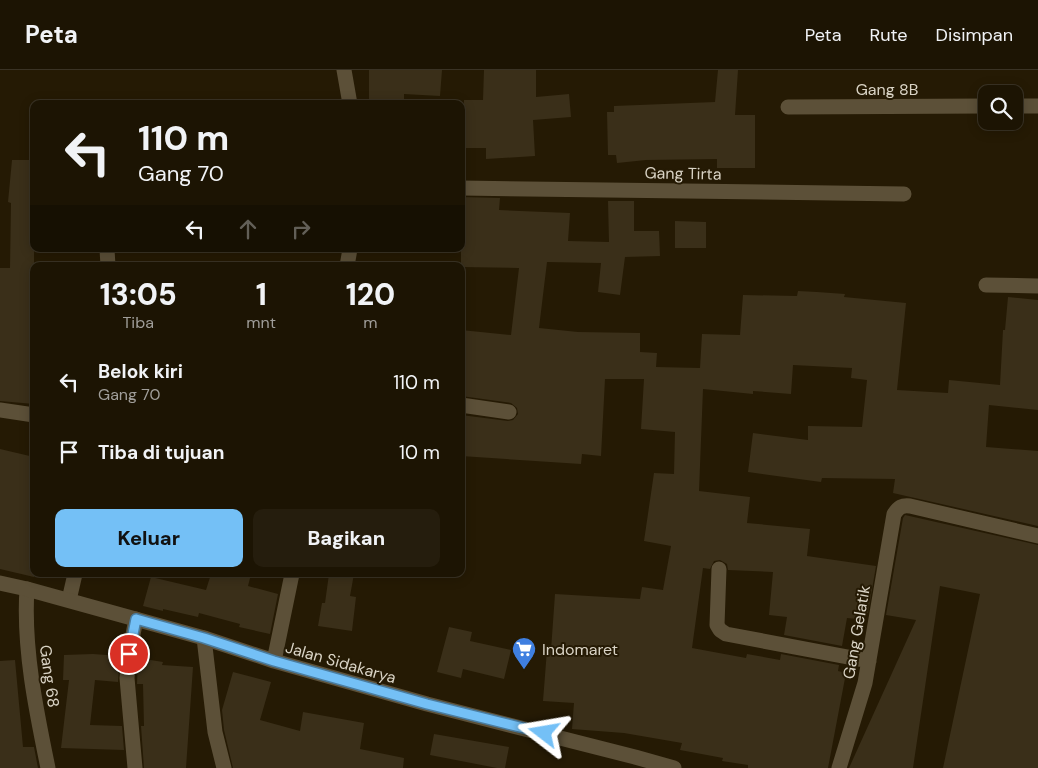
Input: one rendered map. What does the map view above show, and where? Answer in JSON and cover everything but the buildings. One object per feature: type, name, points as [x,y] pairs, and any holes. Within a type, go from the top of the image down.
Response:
[{"type":"street","points":[[344,70],[349,100]]},
{"type":"street","name":"Gang 8B","points":[[788,106],[978,106]]},
{"type":"street","points":[[1023,106],[1038,106]]},
{"type":"street","name":"Gang Tirta","points":[[465,188],[904,194]]},
{"type":"street","points":[[986,285],[1038,286]]},
{"type":"street","points":[[465,406],[509,412]]},
{"type":"street","points":[[0,410],[30,414]]},
{"type":"street","name":"Gang Gelatik","points":[[839,768],[865,683],[894,514],[899,508],[904,505],[1038,536]]},
{"type":"street","points":[[720,569],[717,625],[726,634],[869,660]]},
{"type":"street","points":[[69,600],[74,577]]},
{"type":"street","points":[[274,661],[291,577]]},
{"type":"street","name":"Jalan Sidakarya","points":[[0,583],[69,600],[204,638],[274,661],[635,762],[674,768]]},
{"type":"street","name":"Gang 68","points":[[27,589],[25,618],[28,647],[48,768]]},
{"type":"street","points":[[135,768],[127,678],[129,654],[136,619]]},
{"type":"street","points":[[204,638],[215,732],[224,768]]},
{"type":"place","name":"Indomaret","points":[[524,670]]},
{"type":"route","points":[[129,654],[136,619],[204,638],[274,661],[427,704],[544,733]]}]
